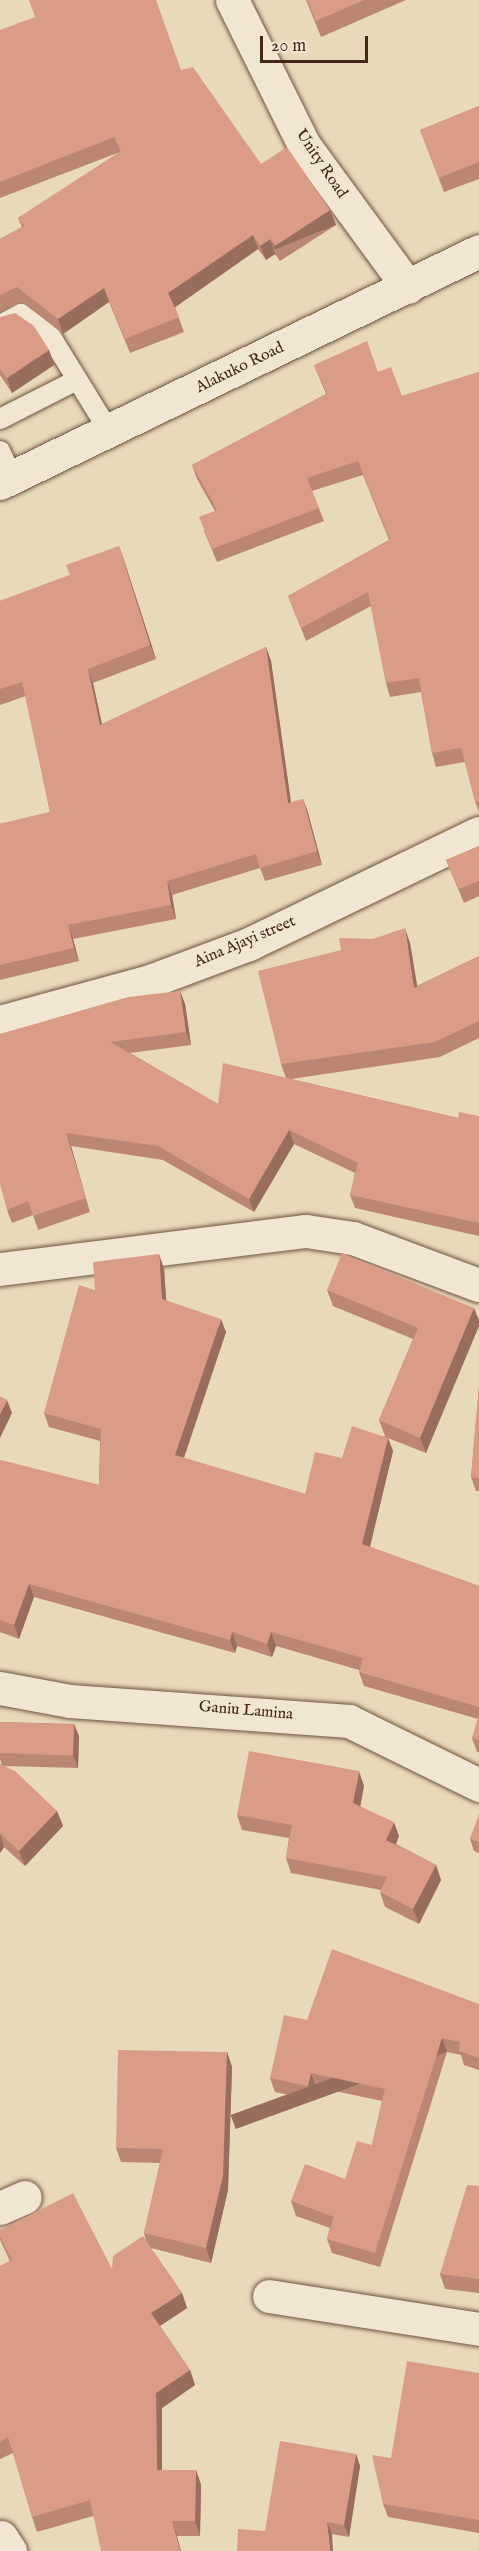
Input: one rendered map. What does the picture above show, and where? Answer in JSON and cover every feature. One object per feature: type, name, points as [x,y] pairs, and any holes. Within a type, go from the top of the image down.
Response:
[{"type":"street","name":"Unity Road","points":[[232,0],[304,145],[408,287]]},
{"type":"street","name":"Alakuko Road","points":[[4,470],[110,430],[479,251]]},
{"type":"street","name":"Aina Ajayi street","points":[[0,1022],[150,981],[249,944],[479,833]]},
{"type":"street","points":[[0,1269],[306,1231],[353,1238],[479,1285]]},
{"type":"street","name":"Ganiu Lamina","points":[[0,1688],[70,1701],[349,1721],[479,1785]]},
{"type":"street","points":[[269,2296],[479,2329]]},
{"type":"lane","points":[[0,325],[21,314],[48,332],[110,430]]},
{"type":"lane","points":[[0,419],[77,380]]},
{"type":"building","points":[[29,0],[156,0],[181,70],[193,67],[261,164],[287,147],[330,210],[275,246],[270,239],[260,246],[253,235],[168,293],[179,317],[125,339],[104,288],[58,319],[17,287],[0,295],[0,239],[24,226],[18,218],[121,151],[114,137],[0,182],[0,30],[35,17]]},
{"type":"building","points":[[307,0],[364,0],[316,21]]},
{"type":"building","points":[[479,106],[479,162],[439,178],[420,130]]},
{"type":"building","points":[[15,313],[34,326],[49,350],[7,378],[0,369],[0,317]]},
{"type":"building","points":[[367,341],[378,372],[391,367],[402,396],[479,372],[479,802],[475,801],[461,748],[432,753],[419,678],[386,683],[368,592],[301,628],[288,596],[390,540],[358,461],[307,478],[319,508],[212,549],[199,517],[217,510],[192,465],[327,394],[314,365]]},
{"type":"building","points":[[119,546],[150,645],[88,669],[100,725],[266,647],[288,803],[303,799],[317,851],[260,868],[256,854],[167,881],[171,905],[68,925],[74,948],[0,965],[0,824],[50,812],[22,682],[0,689],[0,601],[70,575],[66,565]]},
{"type":"building","points":[[479,846],[479,881],[459,889],[446,860]]},
{"type":"building","points":[[405,928],[414,988],[479,956],[479,1021],[435,1042],[281,1064],[258,971],[341,950],[339,938],[373,939]]},
{"type":"building","points":[[180,991],[186,1032],[110,1042],[218,1104],[223,1063],[458,1118],[459,1112],[479,1116],[479,1223],[350,1195],[358,1163],[289,1130],[249,1199],[158,1146],[66,1133],[86,1198],[33,1216],[28,1201],[7,1210],[0,1184],[0,1034],[128,997]]},
{"type":"building","points":[[342,1253],[474,1308],[420,1438],[379,1420],[418,1328],[327,1290]]},
{"type":"building","points":[[159,1254],[162,1299],[221,1319],[175,1455],[305,1494],[315,1452],[342,1458],[352,1426],[388,1438],[362,1544],[479,1586],[479,1707],[359,1672],[363,1658],[271,1632],[267,1644],[232,1632],[230,1640],[29,1584],[14,1625],[0,1620],[0,1460],[99,1485],[101,1429],[44,1413],[79,1285],[95,1290],[93,1262]]},
{"type":"building","points":[[479,1386],[479,1478],[471,1477]]},
{"type":"building","points":[[0,1396],[7,1400],[0,1414]]},
{"type":"building","points":[[479,1714],[479,1740],[472,1738]]},
{"type":"building","points":[[0,1722],[74,1725],[73,1756],[0,1753]]},
{"type":"building","points":[[249,1751],[359,1771],[353,1803],[394,1822],[386,1840],[436,1865],[413,1909],[380,1892],[387,1877],[286,1858],[292,1825],[237,1815]]},
{"type":"building","points":[[0,1764],[15,1771],[57,1811],[19,1851],[0,1833]]},
{"type":"building","points":[[479,1815],[479,1842],[470,1839]]},
{"type":"building","points":[[332,1949],[479,2004],[479,2058],[459,2051],[460,2042],[442,2038],[375,2253],[327,2239],[334,2217],[291,2201],[305,2164],[345,2179],[357,2141],[372,2145],[385,2089],[311,2073],[308,2086],[270,2078],[284,2015],[307,2020]]},
{"type":"building","points":[[118,2050],[227,2052],[223,2176],[206,2248],[144,2233],[163,2149],[116,2148]]},
{"type":"building","points":[[467,2185],[479,2186],[479,2279],[440,2274]]},
{"type":"building","points":[[73,2193],[112,2269],[113,2256],[143,2236],[182,2293],[151,2313],[190,2370],[156,2393],[157,2470],[196,2470],[195,2521],[172,2521],[180,2551],[101,2551],[90,2500],[32,2517],[8,2437],[0,2442],[0,2266],[12,2260],[0,2237],[0,2230]]},
{"type":"building","points":[[407,2361],[479,2373],[479,2520],[383,2504],[372,2455],[391,2458]]},
{"type":"building","points":[[280,2441],[356,2454],[344,2525],[327,2522],[330,2551],[237,2551],[238,2529],[265,2531]]}]
